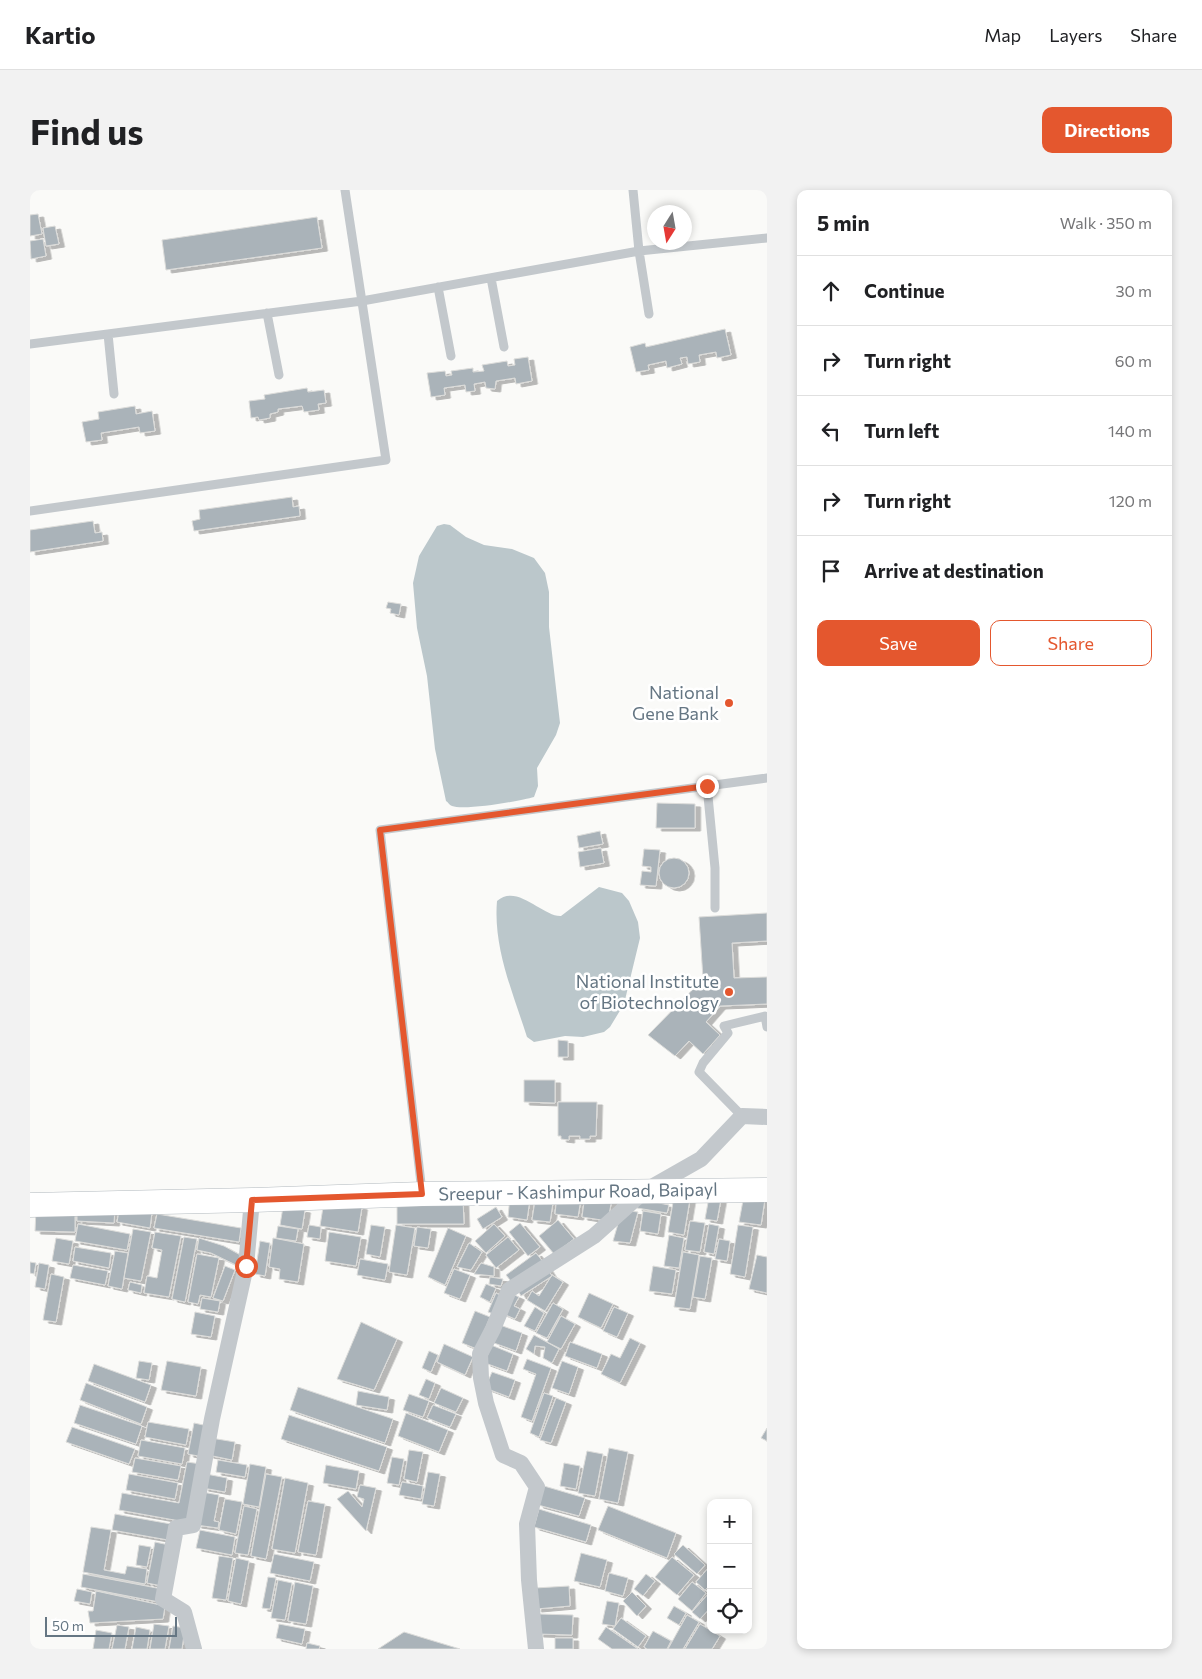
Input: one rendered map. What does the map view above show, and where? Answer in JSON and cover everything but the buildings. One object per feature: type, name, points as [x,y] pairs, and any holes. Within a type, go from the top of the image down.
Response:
[{"type":"street","points":[[536,1649],[529,1580],[527,1524],[537,1487],[521,1463],[503,1454],[486,1403],[481,1378],[480,1354],[493,1329],[509,1290],[594,1236],[643,1192],[701,1159],[742,1116],[767,1117]]},
{"type":"street","name":"Sreepur - Kashimpur Road, Baipayl","points":[[30,1205],[422,1194],[767,1190]]},
{"type":"street","points":[[194,1649],[184,1612],[163,1599],[176,1528],[193,1525],[212,1418],[246,1266],[252,1200]]},
{"type":"lane","points":[[30,510],[386,460],[345,190]]},
{"type":"lane","points":[[633,190],[639,251],[649,314]]},
{"type":"lane","points":[[30,344],[362,301],[639,251],[767,238]]},
{"type":"lane","points":[[491,278],[504,347]]},
{"type":"lane","points":[[438,288],[451,356]]},
{"type":"lane","points":[[267,313],[279,376]]},
{"type":"lane","points":[[108,334],[114,394]]},
{"type":"lane","points":[[422,1194],[380,830],[767,778]]},
{"type":"lane","points":[[707,786],[715,868],[716,908]]},
{"type":"lane","points":[[742,1116],[699,1072],[702,1063],[728,1033],[724,1026],[765,1016],[767,1027]]},
{"type":"shaded area","points":[[450,525],[466,537],[484,545],[512,549],[534,558],[545,573],[549,592],[549,627],[560,723],[556,735],[537,768],[538,786],[534,797],[505,803],[468,807],[452,806],[446,801],[435,749],[427,676],[417,628],[413,583],[419,556],[437,526]]},
{"type":"shaded area","points":[[599,887],[622,893],[629,901],[638,922],[640,938],[624,1004],[610,1027],[604,1032],[583,1037],[565,1036],[534,1042],[527,1037],[505,970],[498,936],[497,901],[513,896],[530,902],[546,912],[561,916]]},
{"type":"place","name":"National Gene Bank","points":[[729,703]]},
{"type":"place","name":"National Institute of Biotechnology","points":[[729,992]]},
{"type":"route","points":[[246,1266],[252,1200],[422,1194],[380,830],[707,786]]}]
